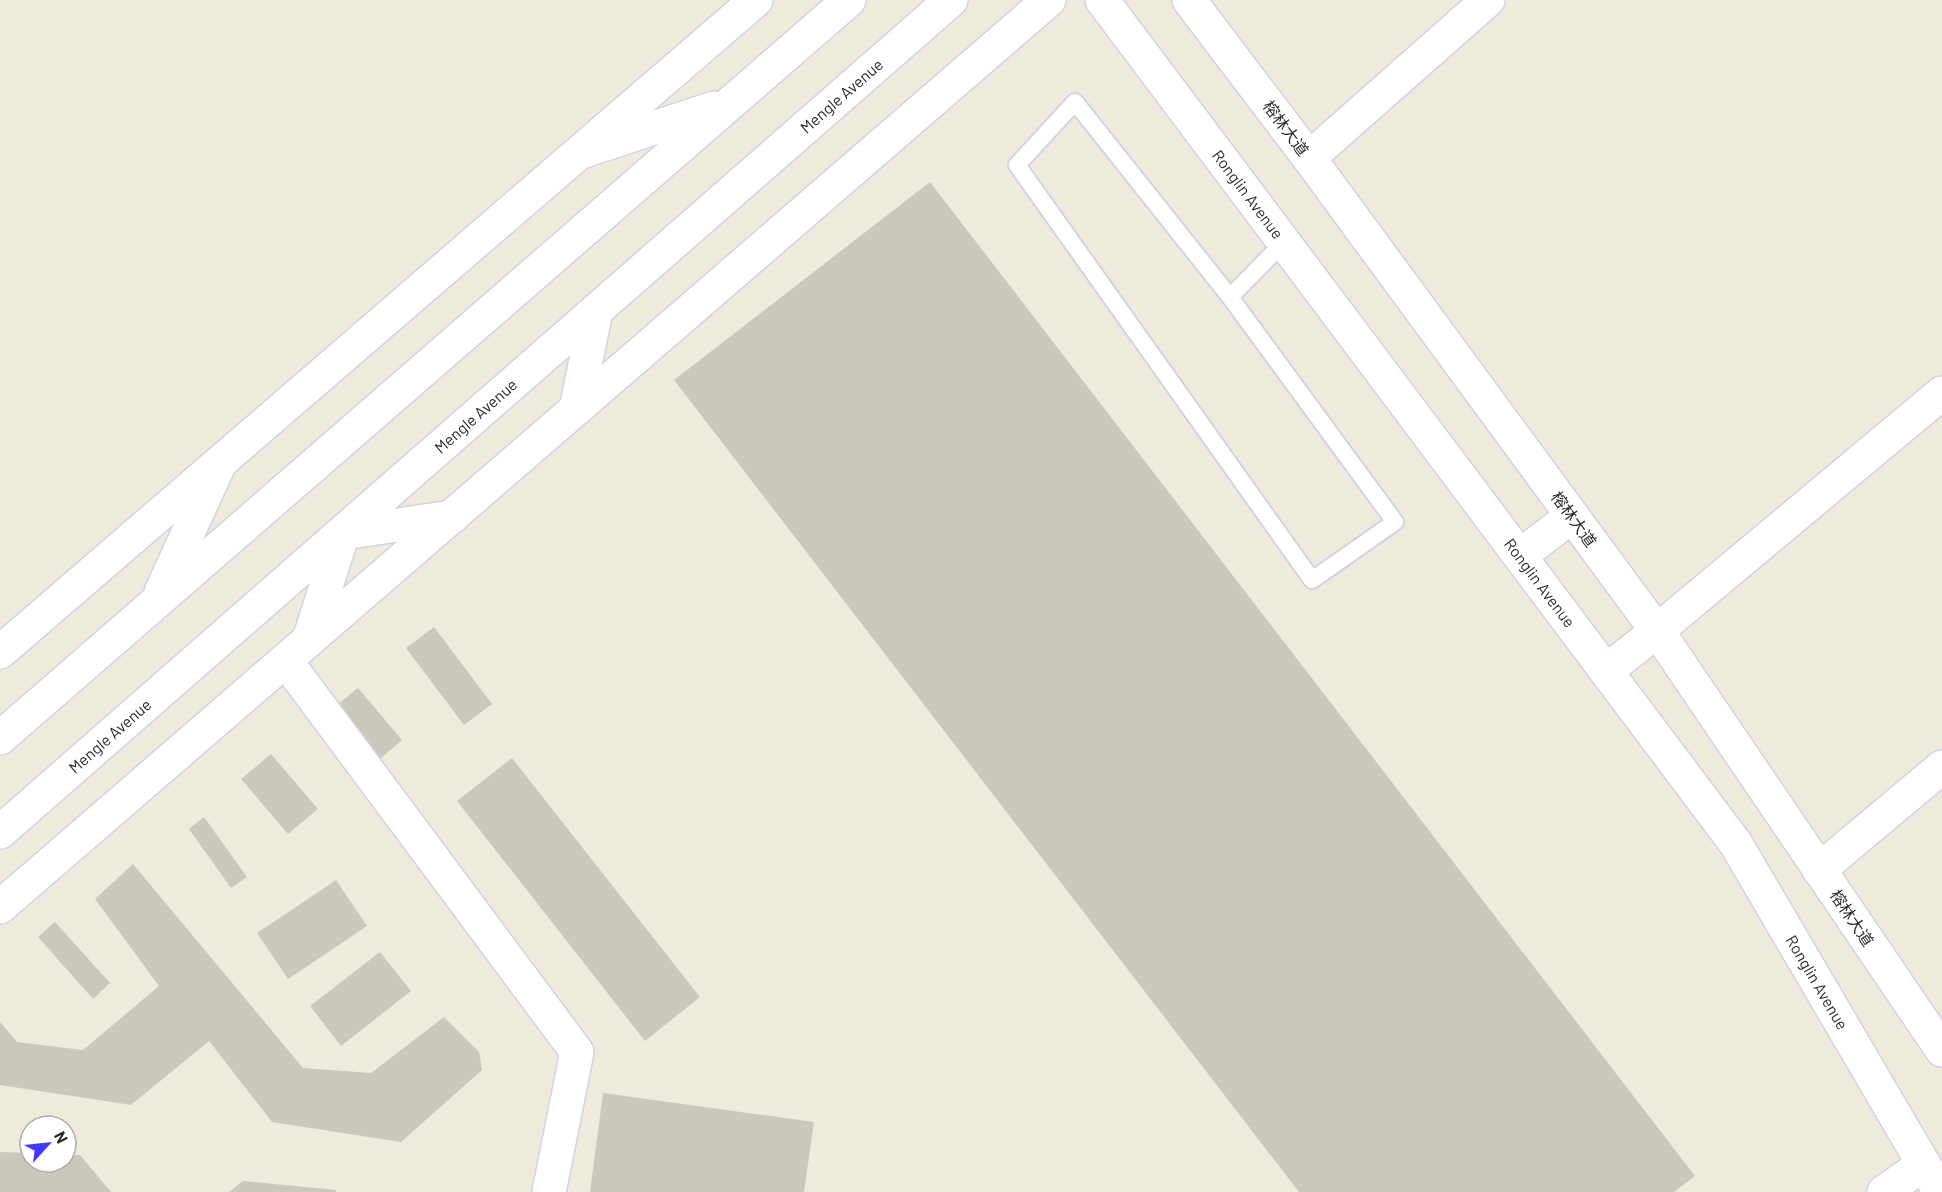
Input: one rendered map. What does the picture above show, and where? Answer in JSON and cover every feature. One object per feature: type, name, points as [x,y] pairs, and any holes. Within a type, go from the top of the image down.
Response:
[{"type":"street","points":[[0,652],[756,0]]},
{"type":"street","points":[[0,738],[849,0]]},
{"type":"street","name":"Mengle Avenue","points":[[0,832],[951,0]]},
{"type":"street","points":[[0,907],[1049,0]]},
{"type":"street","name":"Ronglin Avenue","points":[[1102,0],[1736,844],[1941,1192]]},
{"type":"street","name":"榕林大道","points":[[1190,0],[1657,631],[1942,1050]]},
{"type":"street","points":[[1309,158],[1488,0]]},
{"type":"street","points":[[581,152],[730,103]]},
{"type":"street","points":[[576,410],[596,311]]},
{"type":"street","points":[[1606,670],[1657,631],[1942,393]]},
{"type":"street","points":[[157,601],[219,465]]},
{"type":"street","points":[[1520,556],[1572,516]]},
{"type":"street","points":[[298,650],[343,533],[452,517]]},
{"type":"street","points":[[298,650],[577,1052],[549,1192]]},
{"type":"street","points":[[1819,870],[1942,767]]},
{"type":"street","points":[[1884,1192],[1924,1164]]},
{"type":"lane","points":[[1075,102],[1230,297],[1395,522],[1312,580],[1017,165],[1075,102]]},
{"type":"lane","points":[[1230,297],[1284,242]]},
{"type":"building","points":[[930,182],[1695,1176],[1674,1192],[1299,1192],[674,380]]},
{"type":"building","points":[[434,627],[492,704],[464,725],[406,648]]},
{"type":"building","points":[[358,688],[402,740],[380,759],[336,706]]},
{"type":"building","points":[[271,754],[318,809],[288,834],[241,779]]},
{"type":"building","points":[[512,758],[700,997],[645,1041],[457,801]]},
{"type":"building","points":[[204,817],[247,877],[231,888],[189,829]]},
{"type":"building","points":[[133,864],[303,1068],[371,1073],[444,1017],[479,1052],[482,1070],[401,1142],[272,1122],[209,1041],[131,1105],[0,1085],[0,1022],[17,1042],[83,1050],[159,986],[95,899]]},
{"type":"building","points":[[336,880],[367,926],[288,979],[257,933]]},
{"type":"building","points":[[55,922],[110,983],[93,999],[38,937]]},
{"type":"building","points":[[380,952],[411,991],[341,1046],[310,1006]]},
{"type":"building","points":[[603,1093],[814,1122],[804,1192],[590,1192]]},
{"type":"building","points":[[0,1152],[18,1153],[18,1174],[78,1174],[78,1155],[80,1155],[111,1192],[0,1192]]},
{"type":"building","points":[[243,1181],[336,1190],[336,1192],[229,1192]]}]
